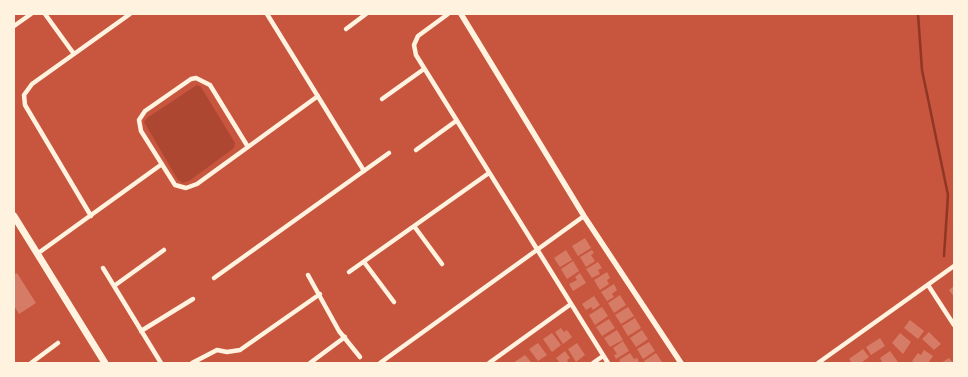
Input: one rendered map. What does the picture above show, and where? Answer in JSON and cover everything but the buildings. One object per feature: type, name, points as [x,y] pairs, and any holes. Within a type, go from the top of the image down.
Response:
[{"type":"main road","points":[[14,216],[104,363]]},
{"type":"street","points":[[14,26],[31,14]]},
{"type":"street","points":[[45,14],[74,54]]},
{"type":"street","points":[[91,216],[24,105],[24,95],[32,84],[130,14]]},
{"type":"street","points":[[267,14],[364,171]]},
{"type":"street","points":[[346,28],[366,14]]},
{"type":"street","points":[[448,14],[418,36],[414,45],[416,55],[608,363]]},
{"type":"street","points":[[461,14],[584,216],[681,363]]},
{"type":"street","points":[[382,99],[424,69]]},
{"type":"street","points":[[248,147],[210,85],[196,78],[191,79],[145,111],[139,120],[140,130],[176,186],[186,188],[197,184],[248,147],[318,96]]},
{"type":"street","points":[[416,150],[456,121]]},
{"type":"street","points":[[214,278],[389,153]]},
{"type":"street","points":[[37,254],[162,164]]},
{"type":"street","points":[[349,272],[489,173]]},
{"type":"street","points":[[380,363],[584,216]]},
{"type":"street","points":[[414,226],[442,264]]},
{"type":"street","points":[[114,286],[164,250]]},
{"type":"street","points":[[364,262],[394,302]]},
{"type":"street","points":[[818,363],[954,266]]},
{"type":"street","points":[[103,268],[161,363]]},
{"type":"street","points":[[308,275],[345,337],[360,357]]},
{"type":"street","points":[[928,285],[954,325]]},
{"type":"street","points":[[192,363],[211,351],[240,350],[320,294]]},
{"type":"street","points":[[141,331],[192,299]]},
{"type":"street","points":[[489,363],[571,304]]},
{"type":"street","points":[[310,363],[345,337]]},
{"type":"street","points":[[31,363],[58,343]]},
{"type":"street","points":[[593,363],[604,356]]},
{"type":"street","points":[[497,357],[501,363]]},
{"type":"shaded area","points":[[197,85],[201,87],[235,143],[234,148],[189,181],[183,183],[178,180],[144,122],[147,118]]},
{"type":"waterway","points":[[918,14],[922,70],[948,195],[944,256]]}]
